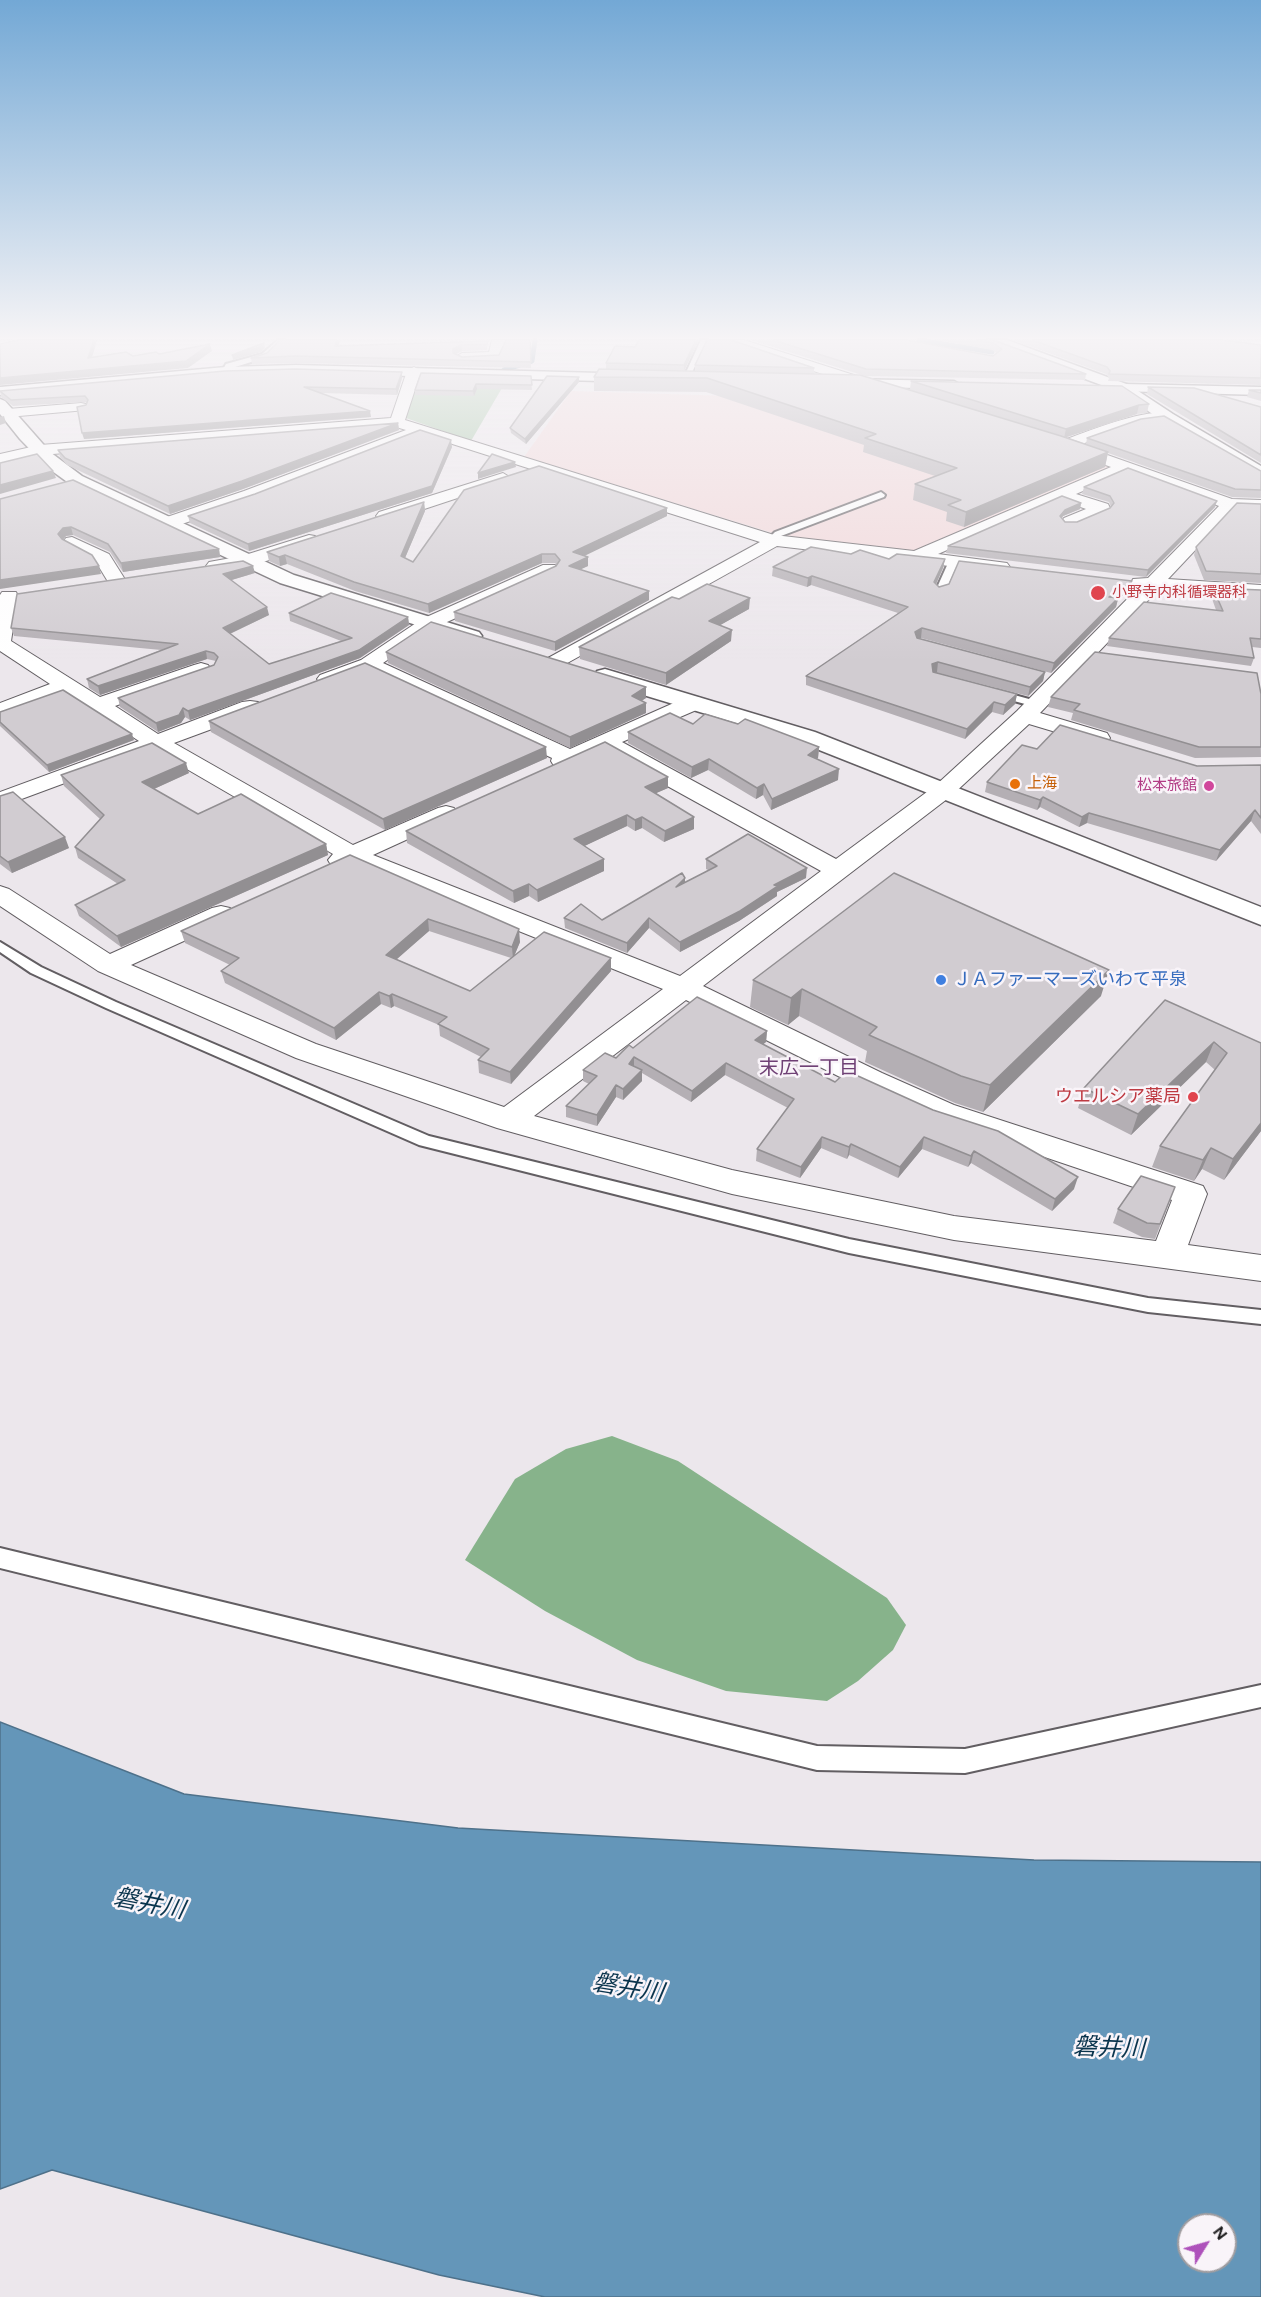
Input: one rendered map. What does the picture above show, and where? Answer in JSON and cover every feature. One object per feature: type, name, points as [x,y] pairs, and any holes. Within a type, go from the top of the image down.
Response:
[{"type":"main road","points":[[38,447],[60,471],[76,480],[245,561],[287,579],[486,640]]},
{"type":"main road","points":[[1218,447],[1261,473]]},
{"type":"main road","points":[[532,655],[807,737],[1261,917]]},
{"type":"street","points":[[0,459],[40,450],[76,447]]},
{"type":"street","points":[[167,523],[250,495],[375,447]]},
{"type":"street","points":[[478,447],[772,540],[1013,568]]},
{"type":"street","points":[[1070,447],[1230,504],[1261,505]]},
{"type":"street","points":[[370,520],[538,467]]},
{"type":"street","points":[[916,557],[1125,467]]},
{"type":"street","points":[[53,487],[76,480]]},
{"type":"street","points":[[1058,494],[1102,508],[1070,522]]},
{"type":"street","points":[[508,1120],[839,872],[943,791],[1030,710],[1053,678],[1087,652],[1230,504]]},
{"type":"street","points":[[196,569],[245,561],[326,535]]},
{"type":"street","points":[[555,662],[769,544],[772,540]]},
{"type":"street","points":[[72,542],[103,558],[117,581]]},
{"type":"street","points":[[312,684],[368,664],[429,623],[549,569]]},
{"type":"street","points":[[95,584],[140,577]]},
{"type":"street","points":[[1118,581],[1261,591]]},
{"type":"street","points":[[13,595],[1,643],[156,741],[352,855],[683,987],[871,1080],[943,1112],[1191,1194],[1167,1255]]},
{"type":"street","points":[[1087,652],[1110,656]]},
{"type":"street","points":[[368,664],[570,758]]},
{"type":"street","points":[[100,704],[208,667]]},
{"type":"street","points":[[0,711],[68,684]]},
{"type":"street","points":[[0,800],[267,701]]},
{"type":"street","points":[[537,772],[693,703]]},
{"type":"street","points":[[1030,710],[1115,743]]},
{"type":"street","points":[[605,742],[839,872]]},
{"type":"street","points":[[320,870],[472,802]]},
{"type":"street","points":[[0,894],[108,965],[306,1051],[508,1120],[732,1182],[954,1228],[1261,1268]]},
{"type":"street","points":[[108,965],[246,903]]},
{"type":"lane","points":[[772,540],[778,534],[881,495]]},
{"type":"lane","points":[[940,592],[954,561]]},
{"type":"lane","points":[[981,689],[1030,710]]},
{"type":"lane","points":[[0,946],[36,970],[111,1005],[425,1141],[849,1246],[1148,1305],[1261,1317]]},
{"type":"lane","points":[[0,1558],[816,1758],[965,1761],[1261,1696]]},
{"type":"shaded area","points":[[531,447],[1053,447],[1112,468],[913,552],[789,538],[524,457]]},
{"type":"green space","points":[[612,1436],[678,1461],[887,1598],[906,1625],[893,1650],[858,1681],[827,1701],[726,1691],[637,1660],[545,1611],[465,1560],[515,1479],[566,1449]]},
{"type":"water","name":"磐井川","points":[[0,1722],[184,1794],[458,1828],[1034,1860],[1261,1862],[1261,2297],[545,2297],[439,2275],[52,2170],[0,2189]]},
{"type":"building","points":[[93,447],[333,447],[168,506],[65,458],[58,450]]},
{"type":"building","points":[[376,447],[448,447],[432,486],[248,544],[188,516],[255,494]]},
{"type":"building","points":[[893,447],[1094,447],[1108,452],[966,512],[948,505],[961,500],[915,484],[957,468]]},
{"type":"building","points":[[1114,447],[1219,447],[1261,471],[1261,490],[1235,489]]},
{"type":"building","points":[[1248,447],[1261,447],[1261,455]]},
{"type":"building","points":[[37,454],[53,471],[0,485],[0,463]]},
{"type":"building","points":[[492,454],[515,462],[478,473]]},
{"type":"building","points":[[539,466],[667,508],[573,552],[588,557],[569,566],[649,591],[555,642],[454,612],[556,566],[560,560],[555,554],[542,554],[428,604],[354,582],[285,555],[279,557],[267,552],[424,502],[401,556],[413,562],[464,490]]},
{"type":"building","points":[[1128,468],[1217,501],[1148,570],[948,546],[1062,496],[1081,503],[1065,510],[1060,516],[1065,522],[1077,522],[1110,508],[1114,503],[1110,496],[1084,487]]},
{"type":"building","points":[[73,480],[219,549],[121,563],[108,544],[71,527],[63,528],[58,534],[62,539],[92,555],[99,566],[0,580],[0,499]]},
{"type":"building","points":[[1237,503],[1261,504],[1261,574],[1206,571],[1196,547]]},
{"type":"building","points":[[811,547],[851,554],[860,550],[889,559],[897,554],[945,559],[934,582],[939,587],[949,584],[959,561],[1132,581],[1109,597],[1118,598],[1054,663],[922,628],[915,632],[917,638],[1045,672],[1030,687],[938,662],[932,664],[933,672],[1017,694],[1005,705],[994,702],[967,729],[806,676],[908,607],[812,576],[808,578],[773,567]]},
{"type":"building","points":[[243,561],[253,566],[223,574],[267,607],[223,628],[269,664],[352,638],[289,613],[331,593],[408,617],[359,650],[188,711],[183,708],[179,715],[156,723],[118,698],[214,665],[218,657],[214,653],[206,651],[98,686],[87,679],[178,644],[11,628],[17,594]]},
{"type":"building","points":[[707,584],[750,598],[709,621],[732,630],[666,673],[579,647],[672,597],[679,599]]},
{"type":"building","points":[[1213,588],[1261,590],[1261,639],[1250,638],[1254,658],[1109,638],[1144,602],[1223,611]]},
{"type":"building","points":[[431,622],[646,687],[632,696],[646,703],[570,737],[386,652]]},
{"type":"building","points":[[1095,652],[1257,673],[1261,694],[1261,747],[1199,747],[1074,710],[1080,704],[1051,697]]},
{"type":"building","points":[[365,663],[546,747],[383,819],[209,721]]},
{"type":"building","points":[[63,690],[132,734],[47,765],[0,722],[0,712]]},
{"type":"building","points":[[670,713],[693,724],[705,714],[738,724],[745,719],[819,747],[808,755],[839,769],[772,799],[764,784],[757,788],[709,759],[692,767],[628,732]]},
{"type":"building","points":[[1060,725],[1197,766],[1261,765],[1261,818],[1255,810],[1220,850],[1089,813],[1082,817],[1043,797],[1040,800],[987,782],[1022,745],[1037,749]]},
{"type":"building","points":[[605,742],[668,777],[645,787],[694,817],[665,831],[642,817],[635,820],[627,815],[574,839],[604,859],[537,890],[529,884],[513,891],[406,831]]},
{"type":"building","points":[[152,743],[186,763],[142,782],[198,814],[241,794],[326,844],[117,936],[75,905],[125,880],[75,847],[104,815],[61,775]]},
{"type":"building","points":[[13,792],[65,837],[8,862],[0,856],[0,796]]},
{"type":"building","points":[[748,834],[807,868],[774,885],[778,886],[740,911],[680,942],[649,918],[627,943],[564,918],[581,904],[602,920],[682,873],[685,878],[676,887],[717,866],[706,859]]},
{"type":"building","points":[[350,855],[519,929],[512,947],[428,919],[386,955],[470,991],[544,932],[611,958],[510,1072],[478,1060],[489,1049],[438,1024],[447,1017],[392,994],[389,996],[379,992],[334,1028],[221,971],[239,958],[181,931]]},
{"type":"building","points":[[894,873],[1109,970],[990,1085],[961,1076],[869,1035],[877,1027],[802,989],[791,998],[753,980]]},
{"type":"building","points":[[697,997],[767,1031],[755,1040],[835,1082],[847,1071],[933,1110],[998,1131],[1078,1177],[1055,1199],[974,1151],[971,1156],[924,1137],[900,1167],[851,1144],[849,1147],[822,1137],[801,1167],[757,1149],[794,1099],[726,1063],[692,1091],[634,1057],[629,1064],[642,1070],[623,1089],[616,1085],[597,1115],[566,1106],[597,1076],[583,1070],[605,1053],[616,1058],[629,1045],[633,1048]]},
{"type":"building","points":[[1165,1000],[1261,1043],[1261,1123],[1233,1159],[1211,1148],[1203,1160],[1160,1146],[1227,1053],[1214,1042],[1138,1114],[1084,1088]]},
{"type":"building","points":[[1141,1176],[1175,1187],[1160,1224],[1147,1223],[1118,1209]]},
{"type":"place","name":"小野寺内科循環器科","points":[[1098,593]]},
{"type":"place","name":"上海","points":[[1015,784]]},
{"type":"place","name":"松本旅館","points":[[1209,786]]},
{"type":"place","name":"ＪＡファーマーズいわて平泉","points":[[941,980]]},
{"type":"place","name":"ウエルシア薬局","points":[[1193,1097]]},
{"type":"district","name":"末広一丁目","points":[[809,1069]]}]
